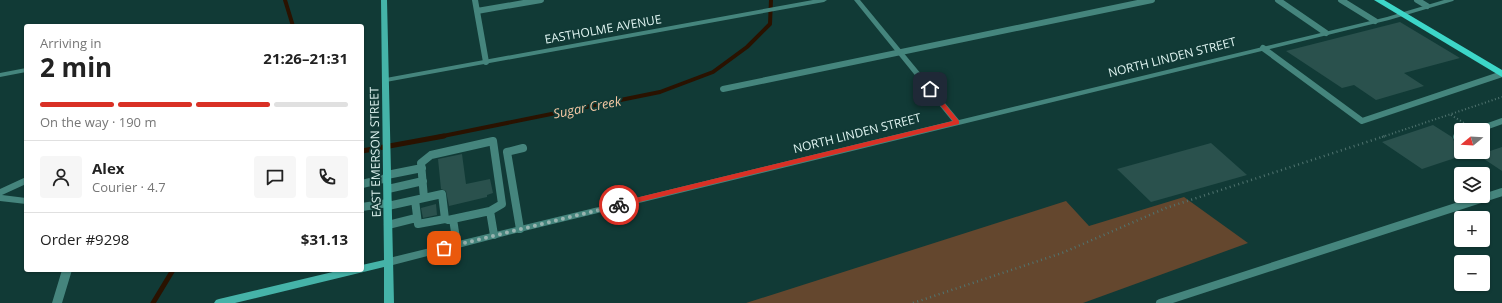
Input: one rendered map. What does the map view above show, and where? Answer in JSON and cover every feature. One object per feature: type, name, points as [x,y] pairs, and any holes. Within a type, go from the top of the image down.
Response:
[{"type":"main road","name":"EAST EMERSON STREET","points":[[384,0],[389,303]]},
{"type":"main road","points":[[1378,0],[1502,74]]},
{"type":"main road","name":"NORTH LINDEN STREET","points":[[364,268],[389,262]]},
{"type":"main road","points":[[219,303],[348,272]]},
{"type":"street","name":"EASTHOLME AVENUE","points":[[386,80],[824,0]]},
{"type":"street","points":[[857,0],[957,122]]},
{"type":"street","name":"NORTH LINDEN STREET","points":[[389,262],[1375,21],[1451,0]]},
{"type":"street","points":[[0,75],[24,70]]},
{"type":"street","points":[[0,193],[24,181]]},
{"type":"street","points":[[0,198],[24,201]]},
{"type":"street","points":[[57,303],[67,272]]},
{"type":"lane","points":[[475,0],[486,62]]},
{"type":"lane","points":[[477,11],[541,0]]},
{"type":"lane","points":[[723,89],[1152,0]]},
{"type":"lane","points":[[1278,0],[1326,33]]},
{"type":"lane","points":[[1341,0],[1375,21]]},
{"type":"lane","points":[[1417,0],[1427,6]]},
{"type":"lane","points":[[1263,48],[1362,122],[1502,74]]},
{"type":"lane","points":[[1490,125],[1502,121]]},
{"type":"lane","points":[[415,200],[416,218],[418,224],[490,211],[502,204],[493,141],[432,155],[421,163],[424,198]]},
{"type":"lane","points":[[520,229],[507,152],[523,148]]},
{"type":"lane","points":[[364,183],[422,168]]},
{"type":"lane","points":[[388,189],[423,181]]},
{"type":"lane","points":[[1160,303],[1502,192]]},
{"type":"lane","points":[[364,207],[415,200],[442,194],[457,245]]},
{"type":"lane","points":[[490,211],[494,236]]},
{"type":"lane","points":[[388,225],[416,218]]},
{"type":"path","points":[[913,303],[1062,253],[1166,208],[1502,97]]},
{"type":"path","points":[[1451,114],[1465,123]]},
{"type":"shaded area","points":[[1184,197],[1248,243],[1083,303],[746,303],[1066,201],[1089,226]]},
{"type":"building","points":[[1400,22],[1460,58],[1404,73],[1424,86],[1376,100],[1354,85],[1342,88],[1286,51]]},
{"type":"building","points":[[1433,125],[1452,137],[1454,141],[1454,158],[1422,169],[1382,142]]},
{"type":"building","points":[[1211,143],[1247,175],[1151,202],[1117,169]]},
{"type":"building","points":[[1502,147],[1502,171],[1484,159],[1490,159],[1490,151]]},
{"type":"building","points":[[462,154],[466,184],[490,179],[493,193],[487,195],[487,197],[449,206],[446,191],[441,189],[438,159]]},
{"type":"building","points":[[436,204],[437,215],[423,218],[421,208]]},
{"type":"waterway","name":"Sugar Creek","points":[[285,0],[292,24]]},
{"type":"waterway","name":"Sugar Creek","points":[[438,137],[660,92],[713,72],[747,47],[770,24],[771,0]]},
{"type":"waterway","name":"Sugar Creek","points":[[364,151],[444,136]]},
{"type":"waterway","name":"Sugar Creek","points":[[153,303],[172,272]]},
{"type":"way so far","points":[[444,248],[619,205]]},
{"type":"route","points":[[619,205],[957,122],[930,89]]}]
